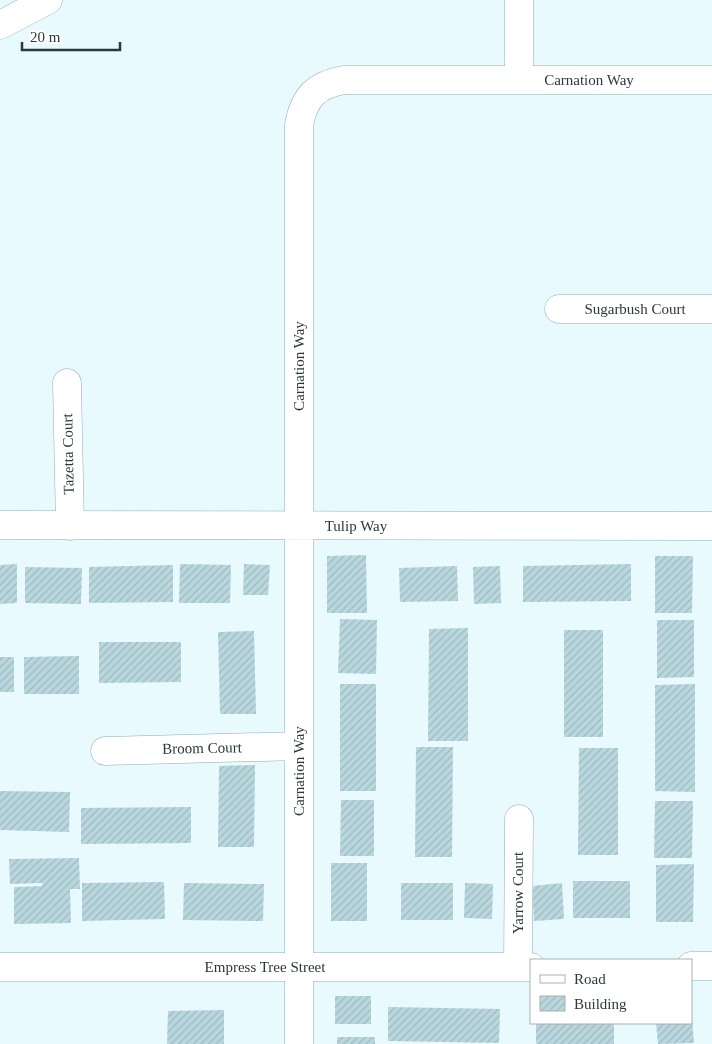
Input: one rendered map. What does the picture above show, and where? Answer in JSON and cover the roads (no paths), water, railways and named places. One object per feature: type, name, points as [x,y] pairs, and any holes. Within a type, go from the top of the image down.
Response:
[{"type":"street","points":[[0,25],[48,0]]},
{"type":"street","points":[[519,0],[519,80]]},
{"type":"street","name":"Carnation Way","points":[[299,1044],[299,125],[302,111],[308,99],[318,89],[330,83],[344,80],[712,80]]},
{"type":"street","name":"Sugarbush Court","points":[[559,308],[712,309]]},
{"type":"street","name":"Tazetta Court","points":[[66,383],[70,526]]},
{"type":"street","name":"Tulip Way","points":[[0,525],[712,526]]},
{"type":"street","name":"Broom Court","points":[[104,751],[299,746]]},
{"type":"street","name":"Yarrow Court","points":[[518,819],[524,967]]},
{"type":"street","points":[[692,966],[712,966]]},
{"type":"street","name":"Empress Tree Street","points":[[0,967],[524,967]]}]
